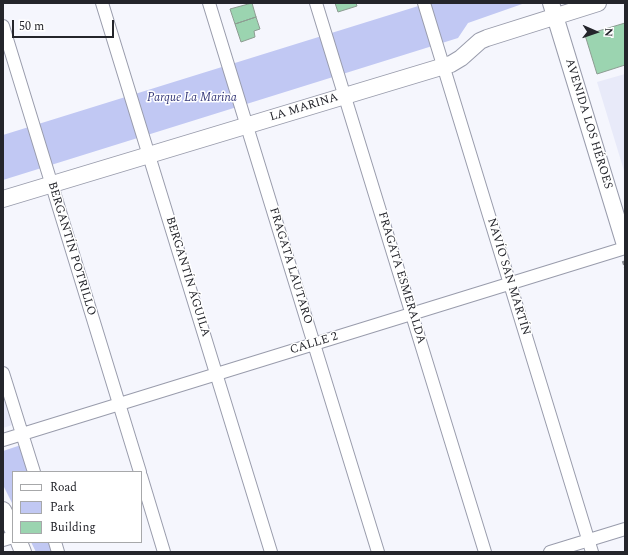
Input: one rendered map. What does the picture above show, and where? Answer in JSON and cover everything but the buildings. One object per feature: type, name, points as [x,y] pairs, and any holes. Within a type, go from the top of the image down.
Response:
[{"type":"street","name":"BERGANTÍN ÁGUILA","points":[[102,3],[271,552]]},
{"type":"street","name":"FRAGATA LAUTARO","points":[[210,3],[378,552]]},
{"type":"street","name":"FRAGATA ESMERALDA","points":[[316,3],[485,552]]},
{"type":"street","name":"NAVÍO SAN MARTÍN","points":[[424,3],[590,546]]},
{"type":"street","name":"LA MARINA","points":[[3,199],[443,66],[461,58],[487,38],[553,10],[598,3]]},
{"type":"street","name":"AVENIDA LOS HÉROES","points":[[553,10],[625,246]]},
{"type":"street","name":"BERGANTÍN POTRILLO","points":[[3,26],[140,471]]},
{"type":"street","name":"CALLE 2","points":[[3,440],[412,314],[625,246]]},
{"type":"street","points":[[3,373],[34,471]]},
{"type":"street","points":[[142,479],[164,552]]},
{"type":"street","points":[[3,510],[12,528]]},
{"type":"street","points":[[550,552],[590,546],[625,529]]},
{"type":"shaded area","points":[[625,74],[625,174],[597,82]]},
{"type":"shaded area","points":[[3,394],[12,425],[3,428]]},
{"type":"green space","name":"Parque La Marina","points":[[428,3],[525,3],[468,23],[458,38],[3,180],[3,135]]},
{"type":"green space","points":[[21,445],[29,471],[12,471],[12,503],[3,485],[3,451]]},
{"type":"green space","points":[[32,543],[51,543],[54,552],[36,552]]}]
